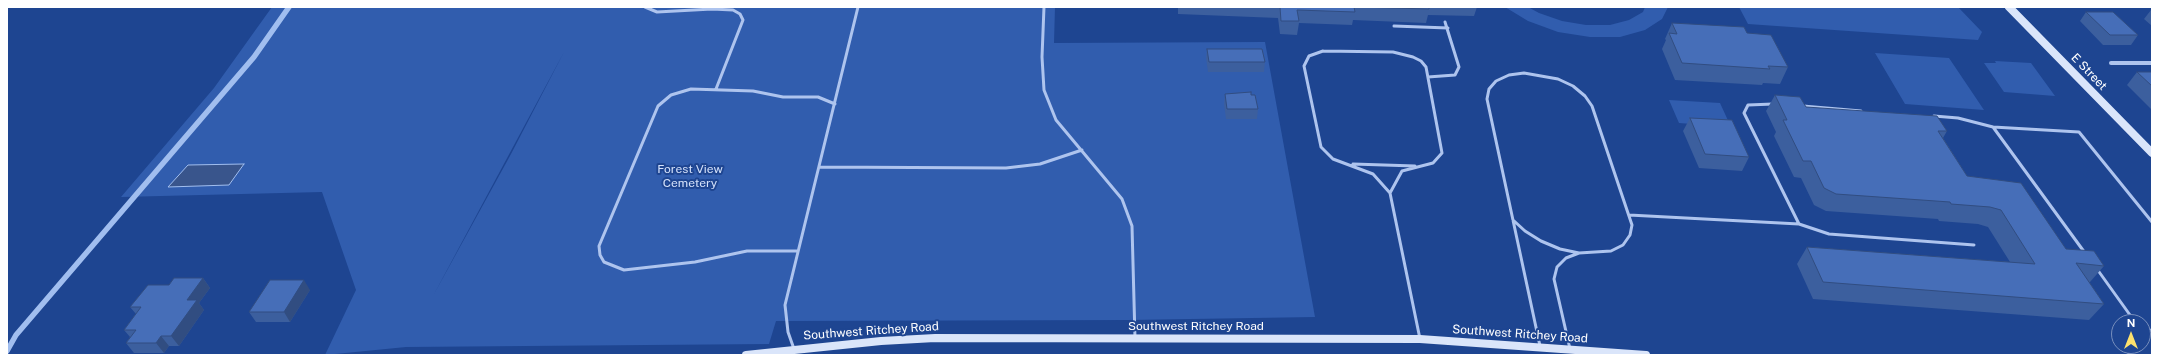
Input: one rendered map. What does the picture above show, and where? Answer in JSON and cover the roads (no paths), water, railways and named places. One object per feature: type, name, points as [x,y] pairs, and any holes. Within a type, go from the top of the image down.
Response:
[{"type":"street","name":"E Street","points":[[2009,7],[2152,153]]},
{"type":"street","points":[[2111,63],[2152,63]]},
{"type":"street","name":"Southwest Ritchey Road","points":[[746,355],[881,341],[935,338],[1420,339],[1646,355]]},
{"type":"lane","points":[[645,7],[657,12],[712,9],[732,10],[740,14],[743,20],[716,89]]},
{"type":"lane","points":[[794,349],[788,332],[785,305],[858,7]]},
{"type":"lane","points":[[1044,7],[1042,57],[1044,90],[1056,120],[1122,199],[1132,226],[1135,338]]},
{"type":"lane","points":[[1428,77],[1446,77],[1455,75],[1460,66],[1446,22]]},
{"type":"lane","points":[[1394,26],[1448,28]]},
{"type":"lane","points":[[1390,193],[1395,181],[1402,172],[1418,166],[1433,163],[1440,158],[1442,153],[1426,67],[1421,61],[1403,54],[1323,51],[1309,56],[1304,66],[1318,142],[1326,154],[1340,162],[1373,174],[1390,193],[1420,339]]},
{"type":"lane","points":[[1513,220],[1525,231],[1541,241],[1560,249],[1579,253],[1596,254],[1611,251],[1623,244],[1630,236],[1632,225],[1592,106],[1585,96],[1573,86],[1558,79],[1524,73],[1509,75],[1496,81],[1489,88],[1487,98],[1513,220],[1541,347]]},
{"type":"lane","points":[[798,251],[747,251],[695,262],[624,270],[608,265],[600,255],[599,246],[658,106],[667,97],[680,91],[716,89],[754,91],[782,97],[818,98],[828,100],[834,104]]},
{"type":"lane","points":[[1776,104],[1748,105],[1744,112],[1799,224]]},
{"type":"lane","points":[[1800,106],[1863,111]]},
{"type":"lane","points":[[1927,116],[1958,118],[1993,128],[2079,132],[2152,222]]},
{"type":"lane","points":[[1993,128],[2090,260]]},
{"type":"lane","points":[[819,167],[1006,168],[1040,164],[1082,150]]},
{"type":"lane","points":[[1347,164],[1418,166]]},
{"type":"lane","points":[[1628,215],[1799,224],[1829,234],[1974,245]]},
{"type":"lane","points":[[1570,349],[1554,279],[1557,267],[1566,258],[1579,253]]},
{"type":"lane","points":[[2095,266],[2129,314]]},
{"type":"waterway","points":[[7,351],[16,335],[254,57],[289,7]]},
{"type":"park label","name":"Forest View Cemetery","points":[[690,176]]}]
